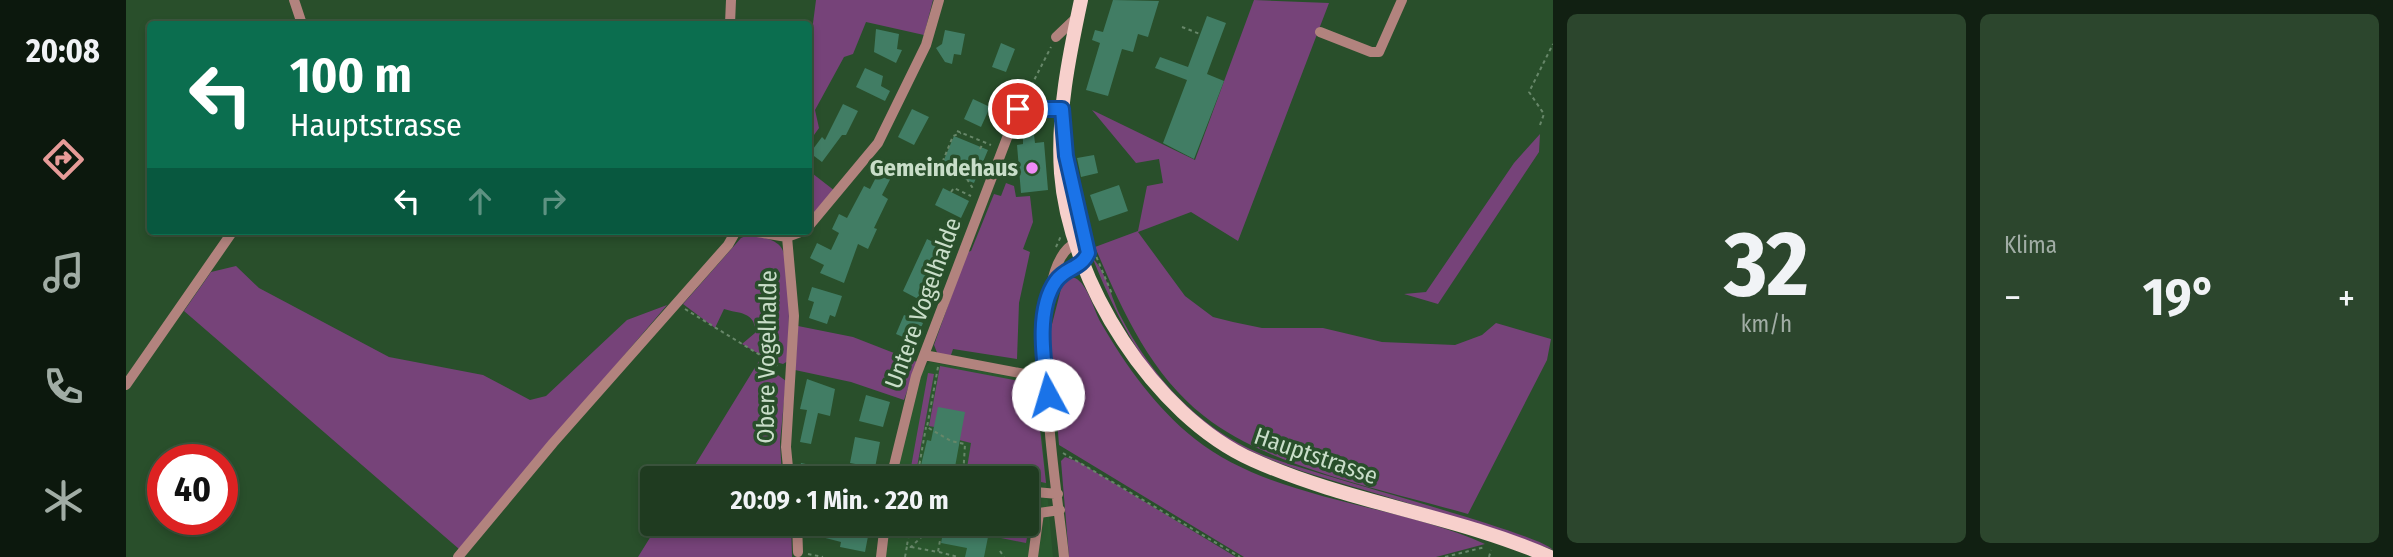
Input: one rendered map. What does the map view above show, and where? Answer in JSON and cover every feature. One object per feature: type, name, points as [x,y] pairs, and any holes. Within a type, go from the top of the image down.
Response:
[{"type":"main road","name":"Hauptstrasse","points":[[1082,0],[1062,109],[1061,175],[1084,250],[1115,325],[1164,395],[1184,416],[1231,450],[1306,479],[1499,538],[1550,557]]},
{"type":"street","points":[[294,0],[301,21]]},
{"type":"street","points":[[730,21],[731,0]]},
{"type":"street","points":[[812,222],[878,143],[926,45],[939,0]]},
{"type":"street","points":[[1320,32],[1371,52],[1379,52],[1402,0]]},
{"type":"street","points":[[1056,37],[1078,16]]},
{"type":"street","points":[[1018,109],[1062,109]]},
{"type":"street","name":"Untere Vogelhalde","points":[[894,466],[909,399],[924,355],[1018,109]]},
{"type":"street","points":[[126,385],[230,235]]},
{"type":"street","points":[[458,557],[553,443],[728,245],[734,235]]},
{"type":"street","points":[[775,235],[792,235]]},
{"type":"street","name":"Obere Vogelhalde","points":[[787,237],[793,292],[793,371],[786,447],[788,466]]},
{"type":"street","points":[[1064,557],[1045,373],[1044,335],[1048,296],[1056,264],[1066,249],[1084,250]]},
{"type":"street","points":[[1048,296],[1084,250]]},
{"type":"street","points":[[924,355],[1030,375],[1045,373]]},
{"type":"street","points":[[1039,492],[1058,494]]},
{"type":"street","points":[[1033,557],[1039,513],[1060,510]]},
{"type":"street","points":[[798,536],[799,552]]},
{"type":"street","points":[[881,557],[883,536]]},
{"type":"path","points":[[1181,27],[1200,34]]},
{"type":"path","points":[[1018,109],[1056,37]]},
{"type":"path","points":[[1540,125],[1545,114],[1529,92],[1553,44]]},
{"type":"path","points":[[957,131],[994,146],[992,152]]},
{"type":"path","points":[[940,168],[953,136],[962,133]]},
{"type":"path","points":[[965,141],[968,135]]},
{"type":"path","points":[[980,149],[983,142]]},
{"type":"path","points":[[978,157],[972,171],[980,174]]},
{"type":"path","points":[[967,179],[972,187],[977,184]]},
{"type":"path","points":[[951,192],[954,188],[973,197],[971,201]]},
{"type":"path","points":[[1084,250],[1116,302]]},
{"type":"path","points":[[677,302],[730,339],[776,366],[793,371]]},
{"type":"path","points":[[919,466],[940,360]]},
{"type":"path","points":[[927,427],[951,441],[965,444],[964,466]]},
{"type":"path","points":[[1054,453],[1067,453],[1079,459],[1240,557]]},
{"type":"path","points":[[905,557],[909,536]]},
{"type":"path","points":[[911,547],[922,536]]},
{"type":"path","points":[[938,552],[941,536]]},
{"type":"path","points":[[1446,557],[1493,544]]},
{"type":"path","points":[[907,546],[958,557]]},
{"type":"path","points":[[1000,551],[1004,557]]},
{"type":"path","points":[[799,552],[823,557]]},
{"type":"shaded area","points":[[816,0],[933,0],[924,35],[866,22],[853,54],[844,57],[815,110],[819,128],[812,138],[812,31]]},
{"type":"shaded area","points":[[1254,0],[1329,3],[1238,241],[1191,212],[1138,232],[1185,296],[1213,317],[1262,328],[1323,328],[1382,342],[1455,345],[1482,335],[1496,323],[1551,339],[1547,360],[1468,514],[1294,463],[1230,434],[1204,416],[1168,380],[1139,339],[1095,247],[1138,231],[1147,186],[1163,183],[1159,159],[1136,163],[1092,110],[1195,160]]},
{"type":"shaded area","points":[[1540,134],[1539,152],[1438,304],[1404,294],[1426,292],[1514,163]]},
{"type":"shaded area","points":[[812,173],[835,191],[812,217]]},
{"type":"shaded area","points":[[1006,183],[1014,186],[1016,197],[1030,196],[1033,222],[1023,249],[1030,252],[1019,303],[1017,359],[953,349],[950,358],[938,355],[934,345],[967,252],[971,251],[994,194],[1001,196]]},
{"type":"shaded area","points":[[748,235],[773,241],[780,246],[784,254],[789,319],[788,361],[783,364],[769,360],[742,344],[755,333],[750,317],[724,309],[715,328],[683,304],[741,238]]},
{"type":"shaded area","points":[[1093,259],[1105,277],[1120,315],[1146,359],[1178,398],[1217,430],[1238,443],[1285,463],[1508,530],[1553,550],[1289,466],[1242,447],[1220,435],[1180,404],[1152,371],[1119,317]]},
{"type":"shaded area","points":[[236,266],[259,288],[389,357],[483,375],[530,400],[546,396],[627,320],[667,305],[459,549],[184,311],[211,272]]},
{"type":"shaded area","points":[[1069,278],[1075,278],[1084,286],[1101,323],[1131,370],[1167,414],[1195,439],[1226,460],[1297,489],[1413,519],[1485,544],[1436,557],[1244,557],[1059,445],[1050,332],[1062,285]]},
{"type":"shaded area","points":[[798,326],[853,337],[917,362],[904,400],[851,382],[795,370]]},
{"type":"shaded area","points":[[759,361],[786,381],[780,442],[781,466],[694,466]]},
{"type":"shaded area","points":[[930,362],[1037,381],[1053,557],[885,557],[887,536],[1039,536],[1039,466],[897,466],[923,370]]},
{"type":"shaded area","points":[[940,366],[1035,384],[1046,483],[1039,482],[1039,466],[967,466],[971,443],[955,439],[956,431],[929,426]]},
{"type":"shaded area","points":[[928,373],[934,374],[917,466],[911,466]]},
{"type":"shaded area","points":[[1065,457],[1079,462],[1236,557],[1069,557],[1061,461]]},
{"type":"shaded area","points":[[651,536],[791,536],[792,557],[638,557]]},
{"type":"shaded area","points":[[996,536],[1027,536],[1026,543]]},
{"type":"building","points":[[1113,0],[1159,1],[1148,37],[1138,34],[1133,52],[1122,49],[1108,96],[1086,90],[1100,43],[1092,40],[1095,30],[1103,32]]},
{"type":"building","points":[[1207,16],[1226,23],[1207,74],[1224,81],[1194,159],[1163,143],[1187,80],[1155,68],[1160,57],[1188,67]]},
{"type":"building","points":[[876,29],[899,34],[897,49],[902,50],[896,63],[874,52]]},
{"type":"building","points":[[945,30],[965,34],[961,55],[954,54],[952,64],[945,62],[936,48],[942,44]]},
{"type":"building","points":[[1001,43],[1015,49],[1006,72],[992,67]]},
{"type":"building","points":[[865,68],[883,76],[881,86],[890,91],[885,101],[856,87]]},
{"type":"building","points":[[973,99],[990,107],[981,127],[964,119]]},
{"type":"building","points":[[843,104],[858,111],[846,135],[842,135],[822,162],[812,154],[812,150],[822,137],[825,140]]},
{"type":"building","points":[[912,109],[929,117],[914,145],[898,137]]},
{"type":"building","name":"Gemeindehaus","points":[[1034,135],[1035,143],[1044,142],[1048,190],[1021,193],[1017,145],[1023,144],[1023,136]]},
{"type":"building","points":[[954,136],[988,150],[974,183],[940,169]]},
{"type":"building","points":[[1094,155],[1098,173],[1081,177],[1077,158]]},
{"type":"building","points":[[885,160],[897,166],[882,195],[888,199],[874,228],[877,229],[868,249],[858,244],[844,283],[820,273],[824,265],[810,258],[817,243],[831,250],[839,233],[832,229],[839,214],[847,218],[864,186],[870,189]]},
{"type":"building","points":[[1119,185],[1128,211],[1099,221],[1090,195]]},
{"type":"building","points":[[943,188],[969,201],[961,218],[935,205]]},
{"type":"building","points":[[927,239],[941,246],[924,279],[929,282],[920,300],[903,291]]},
{"type":"building","points":[[812,287],[842,296],[835,317],[830,315],[827,324],[809,318],[814,302],[808,300]]},
{"type":"building","points":[[904,315],[923,323],[915,342],[896,334]]},
{"type":"building","points":[[807,379],[835,389],[830,416],[818,413],[811,444],[800,442],[807,410],[800,409]]},
{"type":"building","points":[[866,395],[890,402],[883,427],[859,421]]},
{"type":"building","points":[[938,407],[965,412],[955,466],[921,466],[927,440],[931,441]]},
{"type":"building","points":[[855,437],[880,442],[875,466],[850,463]]},
{"type":"building","points":[[818,536],[868,536],[865,552],[840,547],[841,542]]},
{"type":"building","points":[[942,536],[988,536],[984,557],[965,557],[967,548],[941,543]]},
{"type":"place","name":"Gemeindehaus","points":[[1032,168]]},
{"type":"route","points":[[1018,109],[1062,109],[1061,126],[1066,156],[1080,229],[1088,253],[1082,265],[1067,271],[1059,278],[1048,296],[1044,355],[1048,395]]}]
